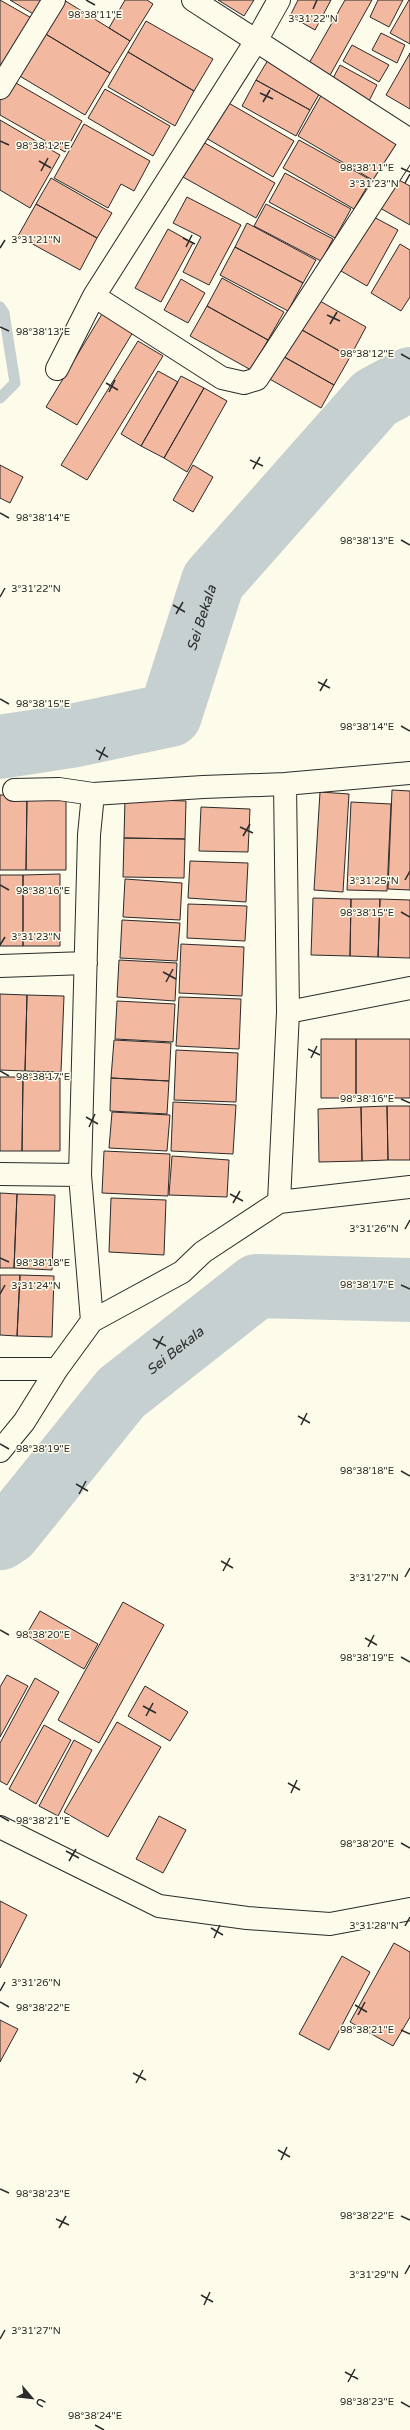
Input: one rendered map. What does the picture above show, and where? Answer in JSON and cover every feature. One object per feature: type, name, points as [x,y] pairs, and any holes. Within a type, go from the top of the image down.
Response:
[{"type":"street","points":[[1,82],[54,0]]},
{"type":"street","points":[[193,0],[410,140]]},
{"type":"street","points":[[57,369],[94,296],[256,41],[279,0]]},
{"type":"street","points":[[94,296],[222,378],[244,383],[257,379],[410,144]]},
{"type":"street","points":[[14,790],[59,789],[93,794],[204,786],[285,784],[410,773]]},
{"type":"street","points":[[279,1202],[288,1012],[285,784]]},
{"type":"street","points":[[92,1321],[80,1175],[89,835],[93,794]]},
{"type":"street","points":[[0,966],[86,963]]},
{"type":"street","points":[[288,1012],[410,988]]},
{"type":"street","points":[[0,1174],[80,1175]]},
{"type":"street","points":[[0,1451],[24,1422],[57,1369],[92,1321],[182,1272],[203,1252],[279,1202],[410,1187]]},
{"type":"street","points":[[0,1369],[57,1369]]},
{"type":"street","points":[[0,1827],[159,1906],[247,1918],[330,1924],[410,1909]]},
{"type":"building","points":[[0,0],[35,20],[4,69],[0,67]]},
{"type":"building","points":[[10,0],[44,0],[35,15]]},
{"type":"building","points":[[64,0],[130,41],[110,73],[44,33]]},
{"type":"building","points":[[125,0],[147,0],[153,4],[130,41],[109,28]]},
{"type":"building","points":[[218,0],[254,0],[244,16]]},
{"type":"building","points":[[298,0],[331,0],[315,30],[290,16]]},
{"type":"building","points":[[345,0],[372,0],[329,77],[308,65]]},
{"type":"building","points":[[378,0],[403,0],[389,27],[370,17]]},
{"type":"building","points":[[410,0],[410,44],[390,33]]},
{"type":"building","points":[[146,21],[213,59],[194,91],[128,52]]},
{"type":"building","points":[[44,33],[110,73],[85,115],[18,75]]},
{"type":"building","points":[[381,33],[405,45],[397,63],[372,50]]},
{"type":"building","points":[[352,45],[389,65],[379,82],[343,61]]},
{"type":"building","points":[[128,52],[194,91],[175,126],[108,87]]},
{"type":"building","points":[[410,53],[410,109],[386,95]]},
{"type":"building","points":[[268,60],[321,91],[310,110],[256,80]]},
{"type":"building","points":[[340,65],[377,85],[368,103],[331,82]]},
{"type":"building","points":[[9,79],[82,121],[65,152],[0,115],[0,94]]},
{"type":"building","points":[[256,80],[310,110],[296,136],[242,106]]},
{"type":"building","points":[[105,89],[170,126],[153,156],[88,118]]},
{"type":"building","points":[[322,94],[399,139],[376,182],[298,136]]},
{"type":"building","points":[[227,102],[294,141],[273,177],[206,138]]},
{"type":"building","points":[[0,120],[60,155],[30,208],[0,190]]},
{"type":"building","points":[[84,124],[150,161],[134,191],[121,184],[108,208],[54,178]]},
{"type":"building","points":[[299,140],[371,180],[354,209],[283,168]]},
{"type":"building","points":[[203,142],[275,183],[256,218],[183,177]]},
{"type":"building","points":[[285,173],[351,209],[335,238],[269,202]]},
{"type":"building","points":[[51,178],[112,213],[97,238],[36,204]]},
{"type":"building","points":[[397,179],[410,186],[410,225],[380,208]]},
{"type":"building","points":[[187,197],[241,225],[209,285],[183,272],[201,237],[173,223]]},
{"type":"building","points":[[36,204],[97,238],[80,270],[18,236]]},
{"type":"building","points":[[266,204],[333,239],[321,261],[254,226]]},
{"type":"building","points":[[372,216],[398,230],[367,286],[341,271]]},
{"type":"building","points":[[247,223],[316,260],[303,283],[235,247]]},
{"type":"building","points":[[168,229],[193,243],[161,302],[135,288]]},
{"type":"building","points":[[400,244],[410,250],[410,297],[401,311],[371,293]]},
{"type":"building","points":[[235,247],[303,283],[288,311],[220,275]]},
{"type":"building","points":[[222,278],[284,312],[268,340],[207,306]]},
{"type":"building","points":[[181,279],[205,293],[188,323],[164,310]]},
{"type":"building","points":[[311,296],[366,327],[350,357],[295,326]]},
{"type":"building","points":[[207,306],[268,340],[251,370],[190,336]]},
{"type":"building","points":[[102,314],[133,332],[77,425],[46,407]]},
{"type":"building","points":[[295,326],[350,357],[334,385],[279,354]]},
{"type":"building","points":[[138,341],[163,356],[87,480],[61,465]]},
{"type":"building","points":[[279,354],[334,385],[321,408],[266,377]]},
{"type":"building","points":[[158,371],[178,382],[141,446],[121,434]]},
{"type":"building","points":[[181,376],[204,388],[164,458],[141,446]]},
{"type":"building","points":[[204,388],[227,401],[187,472],[164,458]]},
{"type":"building","points":[[0,465],[23,477],[10,503],[0,498]]},
{"type":"building","points":[[193,465],[213,477],[193,512],[173,500]]},
{"type":"building","points":[[392,790],[410,791],[410,890],[388,889]]},
{"type":"building","points":[[320,792],[349,794],[343,892],[314,890]]},
{"type":"building","points":[[0,795],[27,795],[26,870],[0,870]]},
{"type":"building","points":[[27,795],[66,795],[66,870],[26,870]]},
{"type":"building","points":[[125,799],[186,801],[185,839],[124,838]]},
{"type":"building","points":[[351,802],[391,804],[387,891],[347,890]]},
{"type":"building","points":[[201,807],[250,809],[248,852],[199,851]]},
{"type":"building","points":[[124,838],[185,839],[184,878],[123,877]]},
{"type":"building","points":[[190,861],[248,863],[246,902],[188,898]]},
{"type":"building","points":[[60,874],[60,946],[23,946],[23,875]]},
{"type":"building","points":[[0,875],[23,875],[23,946],[0,946]]},
{"type":"building","points":[[125,879],[182,883],[180,920],[123,917]]},
{"type":"building","points":[[313,898],[351,899],[350,956],[311,955]]},
{"type":"building","points":[[351,899],[380,899],[378,957],[350,956]]},
{"type":"building","points":[[380,899],[410,900],[410,958],[378,957]]},
{"type":"building","points":[[188,904],[247,906],[245,941],[187,938]]},
{"type":"building","points":[[122,920],[180,923],[177,961],[120,958]]},
{"type":"building","points":[[181,944],[244,947],[242,996],[179,993]]},
{"type":"building","points":[[119,960],[177,963],[175,1001],[117,997]]},
{"type":"building","points":[[0,994],[27,995],[25,1071],[0,1070]]},
{"type":"building","points":[[27,995],[64,996],[61,1072],[25,1071]]},
{"type":"building","points":[[179,997],[241,999],[239,1049],[176,1046]]},
{"type":"building","points":[[117,1001],[175,1004],[173,1042],[115,1039]]},
{"type":"building","points":[[321,1039],[356,1039],[356,1098],[321,1098]]},
{"type":"building","points":[[356,1039],[410,1039],[410,1098],[356,1098]]},
{"type":"building","points":[[114,1040],[171,1043],[169,1081],[111,1078]]},
{"type":"building","points":[[176,1050],[238,1053],[236,1102],[174,1100]]},
{"type":"building","points":[[0,1077],[23,1077],[22,1151],[0,1151]]},
{"type":"building","points":[[23,1077],[60,1078],[60,1151],[22,1151]]},
{"type":"building","points":[[111,1078],[169,1081],[167,1114],[110,1111]]},
{"type":"building","points":[[173,1102],[236,1105],[233,1154],[171,1151]]},
{"type":"building","points":[[387,1106],[410,1106],[410,1160],[388,1160]]},
{"type":"building","points":[[387,1106],[388,1160],[362,1161],[361,1107]]},
{"type":"building","points":[[361,1107],[362,1161],[319,1162],[318,1109]]},
{"type":"building","points":[[112,1112],[170,1115],[167,1151],[109,1148]]},
{"type":"building","points":[[104,1151],[170,1154],[168,1196],[102,1193]]},
{"type":"building","points":[[172,1156],[229,1160],[227,1197],[169,1195]]},
{"type":"building","points":[[0,1193],[17,1194],[14,1268],[0,1268]]},
{"type":"building","points":[[17,1194],[55,1195],[52,1270],[14,1268]]},
{"type":"building","points":[[111,1198],[166,1200],[164,1255],[109,1252]]},
{"type":"building","points":[[0,1275],[20,1275],[17,1336],[0,1335]]},
{"type":"building","points":[[20,1275],[54,1276],[52,1337],[17,1336]]},
{"type":"building","points":[[123,1602],[164,1625],[99,1743],[58,1720]]},
{"type":"building","points":[[40,1611],[98,1644],[84,1669],[26,1635]]},
{"type":"building","points":[[7,1675],[28,1686],[0,1737],[0,1687]]},
{"type":"building","points":[[35,1678],[59,1692],[7,1785],[0,1781],[0,1743]]},
{"type":"building","points":[[145,1686],[188,1712],[170,1741],[128,1716]]},
{"type":"building","points":[[117,1722],[161,1747],[108,1837],[64,1812]]},
{"type":"building","points":[[44,1725],[71,1740],[36,1804],[9,1789]]},
{"type":"building","points":[[74,1740],[92,1750],[58,1816],[39,1806]]},
{"type":"building","points":[[159,1816],[186,1830],[163,1873],[136,1859]]},
{"type":"building","points":[[0,1901],[27,1915],[0,1968]]},
{"type":"building","points":[[394,1943],[410,1952],[410,2017],[393,2046],[350,2022]]},
{"type":"building","points":[[342,1956],[370,1972],[329,2050],[299,2034]]},
{"type":"building","points":[[0,2020],[18,2029],[0,2062]]},
{"type":"waterway","points":[[0,307],[4,313],[15,383],[0,398]]},
{"type":"waterway","name":"Sei Bekala","points":[[0,747],[71,736],[170,715],[213,581],[375,398],[410,379]]},
{"type":"waterway","name":"Sei Bekala","points":[[0,1538],[9,1532],[121,1393],[257,1286],[410,1290]]}]
